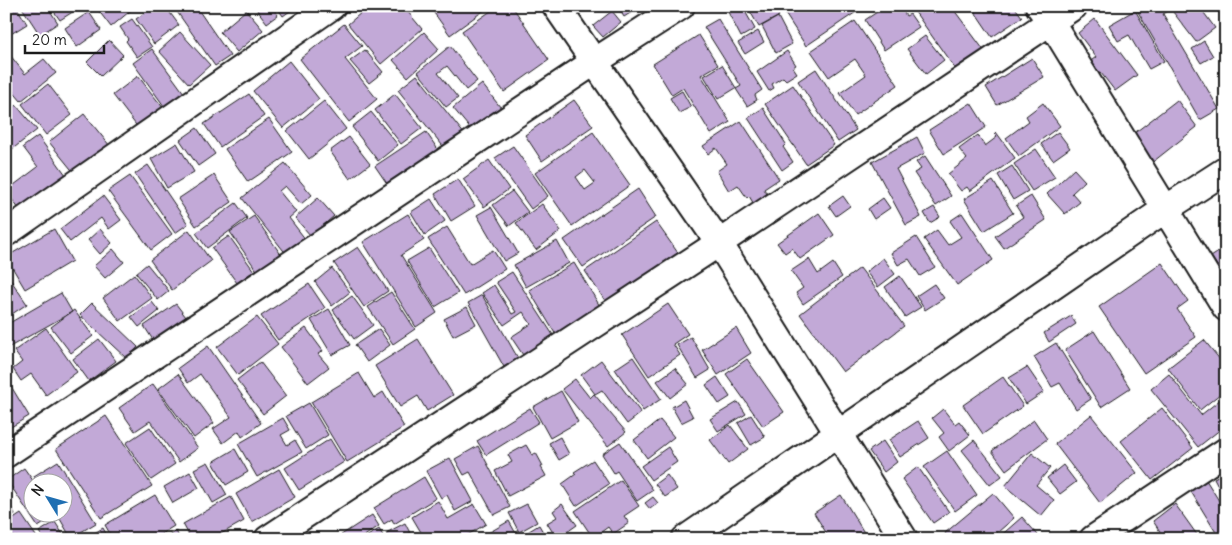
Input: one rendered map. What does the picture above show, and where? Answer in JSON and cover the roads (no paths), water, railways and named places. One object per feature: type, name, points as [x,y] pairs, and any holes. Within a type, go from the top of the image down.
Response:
[{"type":"street","points":[[6,233],[332,6]]},
{"type":"street","points":[[556,6],[719,243],[904,539]]},
{"type":"street","points":[[6,454],[594,62],[682,6]]},
{"type":"street","points":[[268,539],[719,243],[1045,14],[1074,6]]},
{"type":"street","points":[[1045,14],[1226,308]]},
{"type":"street","points":[[685,539],[1164,210],[1226,170]]},
{"type":"street","points":[[1093,539],[1226,451]]}]
